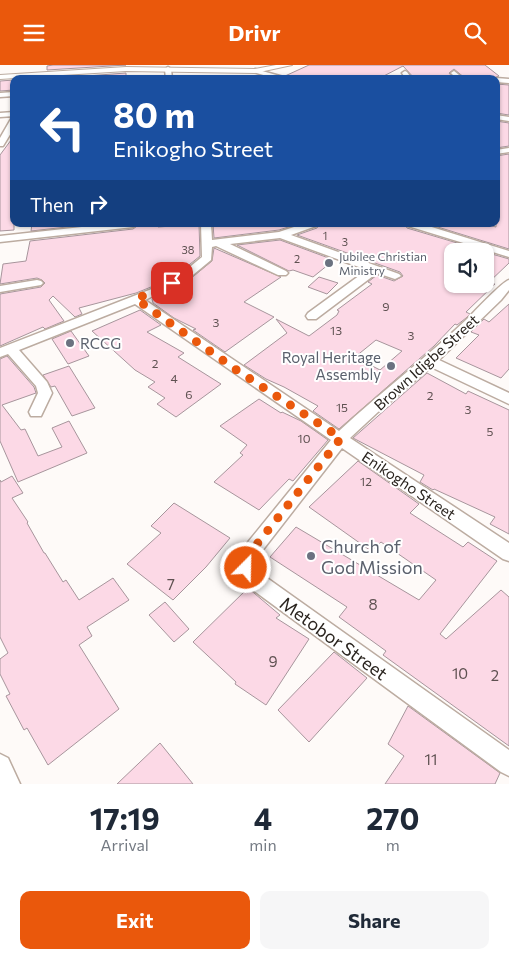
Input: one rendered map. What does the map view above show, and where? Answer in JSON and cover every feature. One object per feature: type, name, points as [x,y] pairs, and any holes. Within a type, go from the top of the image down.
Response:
[{"type":"main road","points":[[0,75],[127,66],[233,68],[272,65]]},
{"type":"main road","points":[[58,75],[119,69],[255,71],[288,65]]},
{"type":"street","points":[[168,69],[169,75]]},
{"type":"street","points":[[255,71],[270,75]]},
{"type":"street","points":[[0,143],[10,127]]},
{"type":"street","points":[[0,239],[106,227]]},
{"type":"street","points":[[36,412],[44,393],[42,385],[5,351],[136,299],[184,277],[198,267],[207,257],[213,244],[207,227]]},
{"type":"street","points":[[213,244],[282,235],[304,227]]},
{"type":"street","points":[[422,227],[509,254]]},
{"type":"street","points":[[282,235],[395,276]]},
{"type":"street","points":[[213,244],[282,273]]},
{"type":"street","points":[[312,316],[375,269]]},
{"type":"street","points":[[0,289],[37,283]]},
{"type":"street","name":"Brown Idigbe Street","points":[[341,438],[503,299],[509,283]]},
{"type":"street","name":"Enikogho Street","points":[[136,299],[238,371],[341,438],[509,553]]},
{"type":"street","points":[[430,361],[509,399]]},
{"type":"street","name":"Metobor Street","points":[[341,438],[246,558],[246,568],[252,579],[509,764]]},
{"type":"street","points":[[0,767],[8,784]]},
{"type":"building","points":[[126,65],[47,70],[47,66]]},
{"type":"building","points":[[309,65],[485,65],[498,75],[461,75],[454,69],[449,73],[451,75],[411,75],[403,66],[386,75],[287,75]]},
{"type":"building","points":[[126,73],[126,75],[99,75]]},
{"type":"building","points":[[10,80],[10,90],[0,91],[0,81]]},
{"type":"building","points":[[500,84],[509,85],[509,115],[500,114]]},
{"type":"building","points":[[500,122],[509,123],[509,146],[500,147]]},
{"type":"building","points":[[10,141],[10,227],[14,227],[14,230],[0,231],[0,155]]},
{"type":"building","points":[[509,154],[509,249],[438,227],[500,227],[500,155]]},
{"type":"building","points":[[32,227],[67,227],[31,231]]},
{"type":"building","points":[[136,227],[199,227],[200,256],[179,273],[156,285],[136,293],[79,308],[82,314],[75,317],[53,296],[49,300],[64,321],[45,329],[43,327],[0,346],[0,294],[41,287],[45,283],[37,278],[0,284],[3,264],[26,261],[30,241],[133,229]]},
{"type":"building","points":[[213,227],[288,227],[279,230],[214,238]]},
{"type":"building","points":[[318,227],[406,227],[457,243],[444,243],[444,293],[486,293],[466,312],[470,314],[466,318],[457,325],[455,324],[434,346],[339,429],[313,411],[318,406],[266,379],[244,365],[287,333],[276,319],[309,336],[337,315],[339,311],[337,310],[372,284],[368,282],[377,275],[394,281],[403,276],[400,272],[297,235]],"holes":[[[376,340],[402,351],[380,370],[355,357]]]},
{"type":"building","points":[[280,240],[334,260],[313,277],[293,270],[289,271],[237,245]]},
{"type":"building","points":[[214,248],[281,277],[244,302],[274,317],[225,352],[193,330],[196,329],[174,318],[153,303],[152,299],[189,280],[212,261]]},
{"type":"building","points":[[494,255],[509,259],[509,263],[494,277]]},
{"type":"building","points":[[319,277],[338,283],[327,294],[308,287]]},
{"type":"building","points":[[509,304],[509,369],[501,378],[456,358],[479,335],[471,332],[484,319],[489,322]]},
{"type":"building","points":[[140,310],[161,325],[147,332],[184,353],[178,357],[221,384],[176,417],[157,404],[165,398],[148,387],[155,382],[135,370],[92,331]]},
{"type":"building","points":[[71,331],[89,356],[68,364],[52,339]]},
{"type":"building","points":[[7,356],[34,387],[36,393],[2,405],[21,430],[25,429],[38,456],[62,447],[52,428],[69,421],[87,453],[18,482],[0,441],[0,359]]},
{"type":"building","points":[[69,366],[95,408],[72,416],[55,386],[51,387],[43,375]]},
{"type":"building","points":[[427,373],[466,394],[468,391],[509,410],[509,534],[490,524],[495,517],[433,490],[420,482],[424,475],[353,438]]},
{"type":"building","points":[[259,399],[281,413],[301,421],[328,440],[293,481],[289,479],[259,510],[214,482],[243,455],[240,453],[247,445],[220,426]]},
{"type":"building","points":[[358,461],[419,504],[410,513],[463,547],[468,542],[497,561],[440,634],[446,639],[501,590],[509,597],[509,746],[383,655],[386,651],[339,617],[347,607],[270,557],[296,527],[419,600],[436,580],[381,542],[371,551],[309,507]]},
{"type":"building","points":[[12,476],[23,493],[12,498],[63,582],[66,580],[79,600],[113,578],[129,600],[87,627],[92,636],[79,645],[119,709],[48,765],[27,728],[24,730],[6,696],[10,694],[0,674],[0,659],[8,653],[0,637],[0,480],[1,482]]},
{"type":"building","points":[[174,503],[230,538],[206,567],[173,600],[127,564],[161,533],[151,526]]},
{"type":"building","points":[[248,588],[280,615],[276,618],[309,639],[266,705],[235,684],[236,682],[193,642]]},
{"type":"building","points":[[165,602],[189,629],[174,642],[149,615]]},
{"type":"building","points":[[334,652],[367,678],[309,742],[278,710]]},
{"type":"building","points":[[408,706],[500,773],[495,784],[385,784],[404,756],[388,744]]},
{"type":"building","points":[[160,743],[193,784],[117,784]]},
{"type":"place","name":"Jubilee Christian Ministry","points":[[329,263]]},
{"type":"place","name":"RCCG","points":[[70,343]]},
{"type":"place","name":"Royal Heritage Assembly","points":[[391,366]]},
{"type":"place","name":"Church of God Mission","points":[[311,556]]},
{"type":"route","points":[[172,283],[136,299],[238,371],[341,438],[246,558],[246,568]]}]
